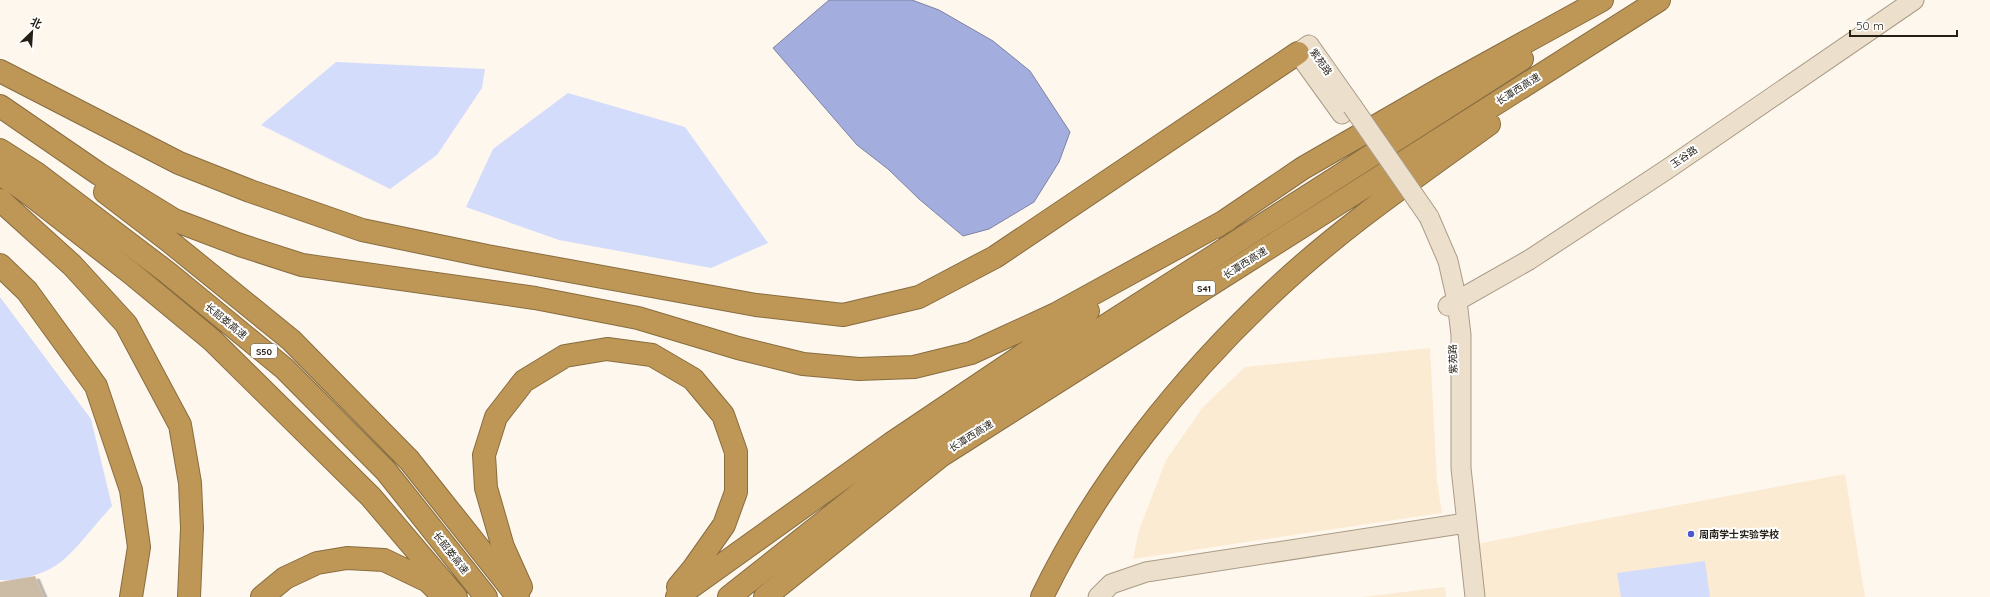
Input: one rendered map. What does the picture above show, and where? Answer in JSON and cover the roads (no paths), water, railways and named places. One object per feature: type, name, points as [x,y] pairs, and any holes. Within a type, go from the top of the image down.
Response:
[{"type":"highway","points":[[677,597],[903,435],[1303,168],[1442,88],[1602,0]]},
{"type":"highway","name":"长潭西高速","points":[[729,597],[930,438],[1614,0]]},
{"type":"highway","points":[[1042,597],[1088,514],[1154,420],[1207,358],[1275,290],[1367,213],[1659,0]]},
{"type":"highway","name":"长潭西高速","points":[[764,597],[942,455],[1659,0]]},
{"type":"highway","points":[[0,71],[179,163],[250,191],[362,230],[487,256],[756,305],[843,315],[919,297],[995,258],[1298,53]]},
{"type":"highway","points":[[0,106],[99,174],[174,220],[240,245],[302,265],[535,298],[638,318],[738,348],[804,364],[859,369],[914,367],[971,353],[1056,314],[1227,220]]},
{"type":"highway","points":[[0,119],[40,142],[169,241],[291,340],[409,460],[518,597]]},
{"type":"highway","name":"长韶娄高速","points":[[0,150],[36,173],[168,273],[284,369],[386,471],[486,597]]},
{"type":"highway","name":"S50","points":[[0,174],[23,189],[131,273],[212,340],[371,497],[456,597]]},
{"type":"highway","points":[[0,200],[72,265],[126,324],[180,425],[190,483],[192,528],[189,597]]},
{"type":"highway","points":[[0,265],[27,291],[96,386],[131,490],[140,547],[131,597]]},
{"type":"highway","points":[[526,597],[502,547],[486,488],[484,455],[496,417],[524,381],[565,356],[607,349],[652,355],[693,379],[723,415],[736,452],[736,492],[724,525],[693,569],[669,597]]},
{"type":"highway","points":[[1054,597],[1088,514]]},
{"type":"highway","points":[[262,597],[285,578],[317,563],[347,558],[384,560],[428,581],[444,597]]},
{"type":"highway","points":[[180,597],[191,564]]},
{"type":"street","name":"玉谷路","points":[[1452,300],[1648,172],[1902,0]]},
{"type":"street","name":"玉谷路","points":[[1452,300],[1529,260],[1666,170],[1914,0]]},
{"type":"street","name":"紫苑路","points":[[1298,53],[1309,45],[1347,110],[1424,220],[1448,261],[1452,300],[1461,335],[1462,529],[1466,597]]},
{"type":"street","name":"紫苑路","points":[[1462,529],[1475,597]]},
{"type":"street","points":[[1098,597],[1111,584],[1146,572],[1462,529]]},
{"type":"street","points":[[1115,597],[1122,592],[1152,582],[1462,529]]},
{"type":"place","name":"周南学士实验学校","points":[[1691,534]]}]
